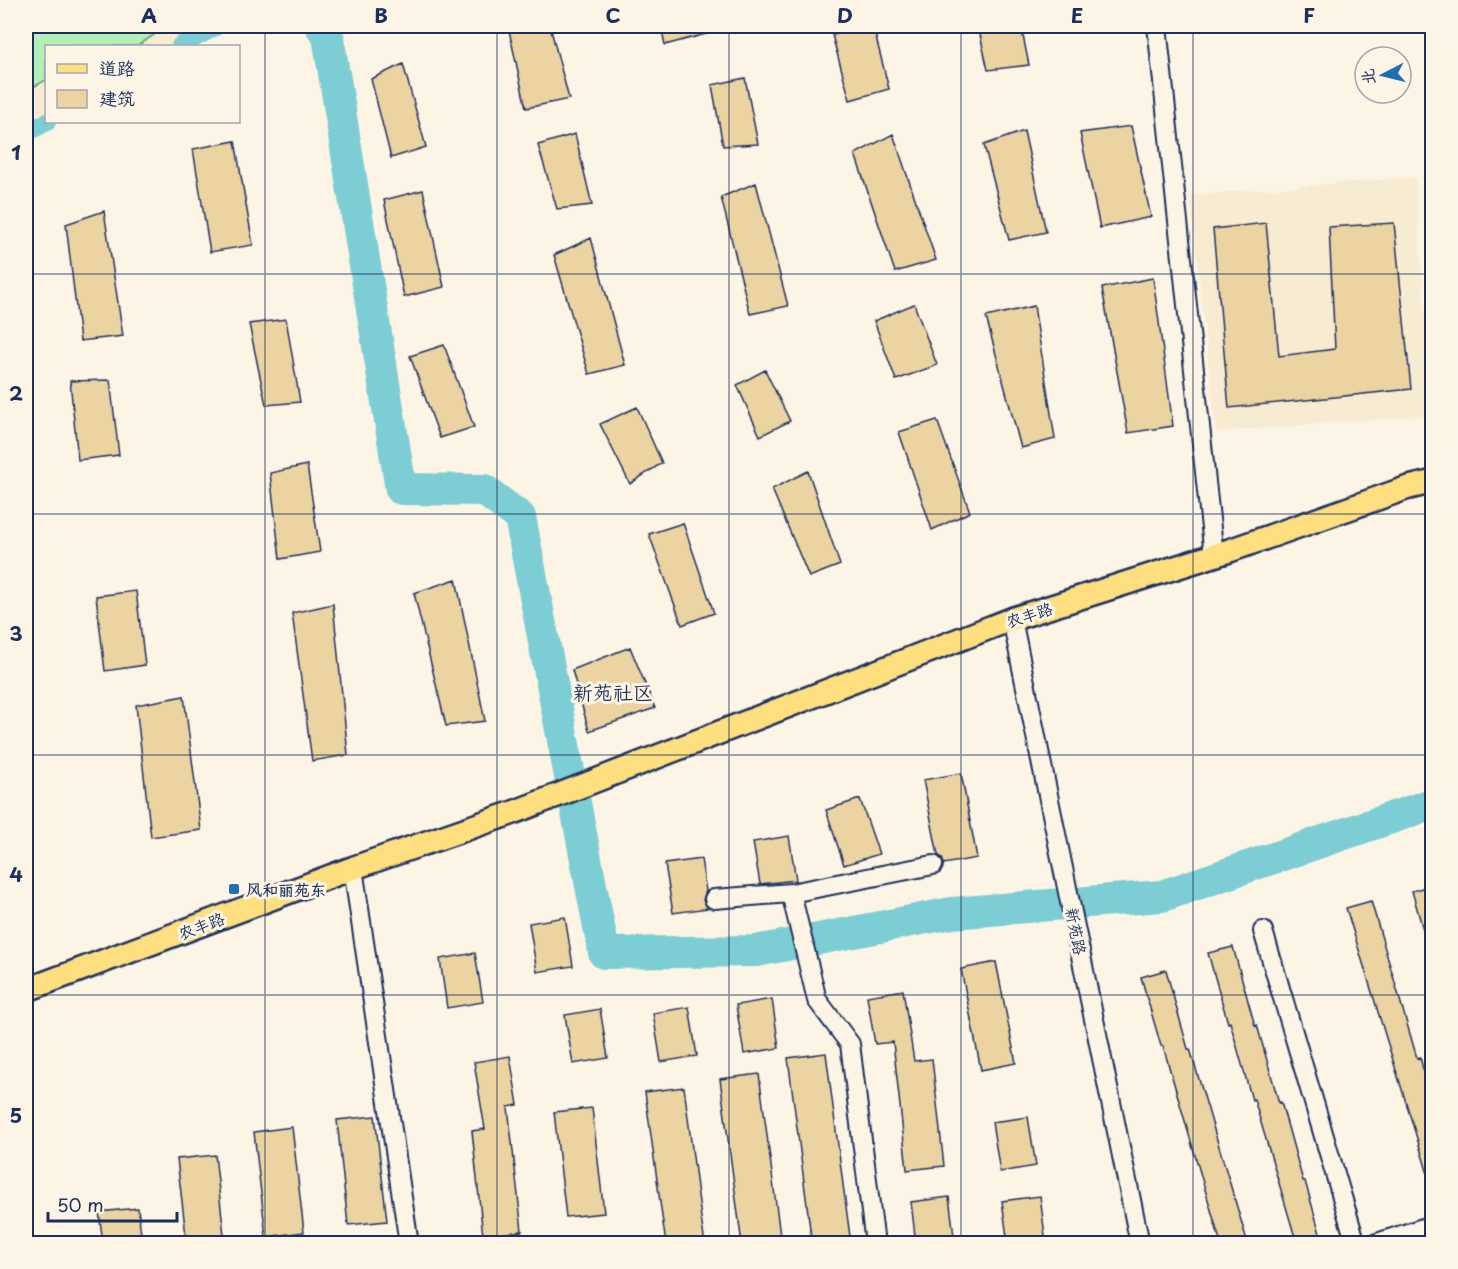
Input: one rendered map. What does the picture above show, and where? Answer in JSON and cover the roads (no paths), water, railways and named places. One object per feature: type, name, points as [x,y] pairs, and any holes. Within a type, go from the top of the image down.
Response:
[{"type":"main road","name":"农丰路","points":[[26,990],[353,868],[512,813],[1012,619],[1214,556],[1407,488],[1432,482]]},
{"type":"street","points":[[1158,26],[1214,556]]},
{"type":"street","name":"新苑路","points":[[1012,619],[1140,1244]]},
{"type":"street","points":[[714,899],[791,893],[933,865]]},
{"type":"street","points":[[353,868],[409,1244]]},
{"type":"street","points":[[791,893],[817,1000],[850,1044],[875,1244]]},
{"type":"street","points":[[1263,931],[1356,1244]]},
{"type":"street","points":[[1374,1244],[1432,1225]]},
{"type":"waterway","points":[[182,45],[217,26]]},
{"type":"waterway","points":[[321,26],[328,36],[401,489],[484,490],[520,517],[604,953],[756,951],[952,913],[1162,896],[1432,804]]},
{"type":"waterway","points":[[26,133],[45,123]]},
{"type":"place","name":"风和丽苑东","points":[[234,889]]},
{"type":"district","name":"新苑社区","points":[[613,692]]}]
